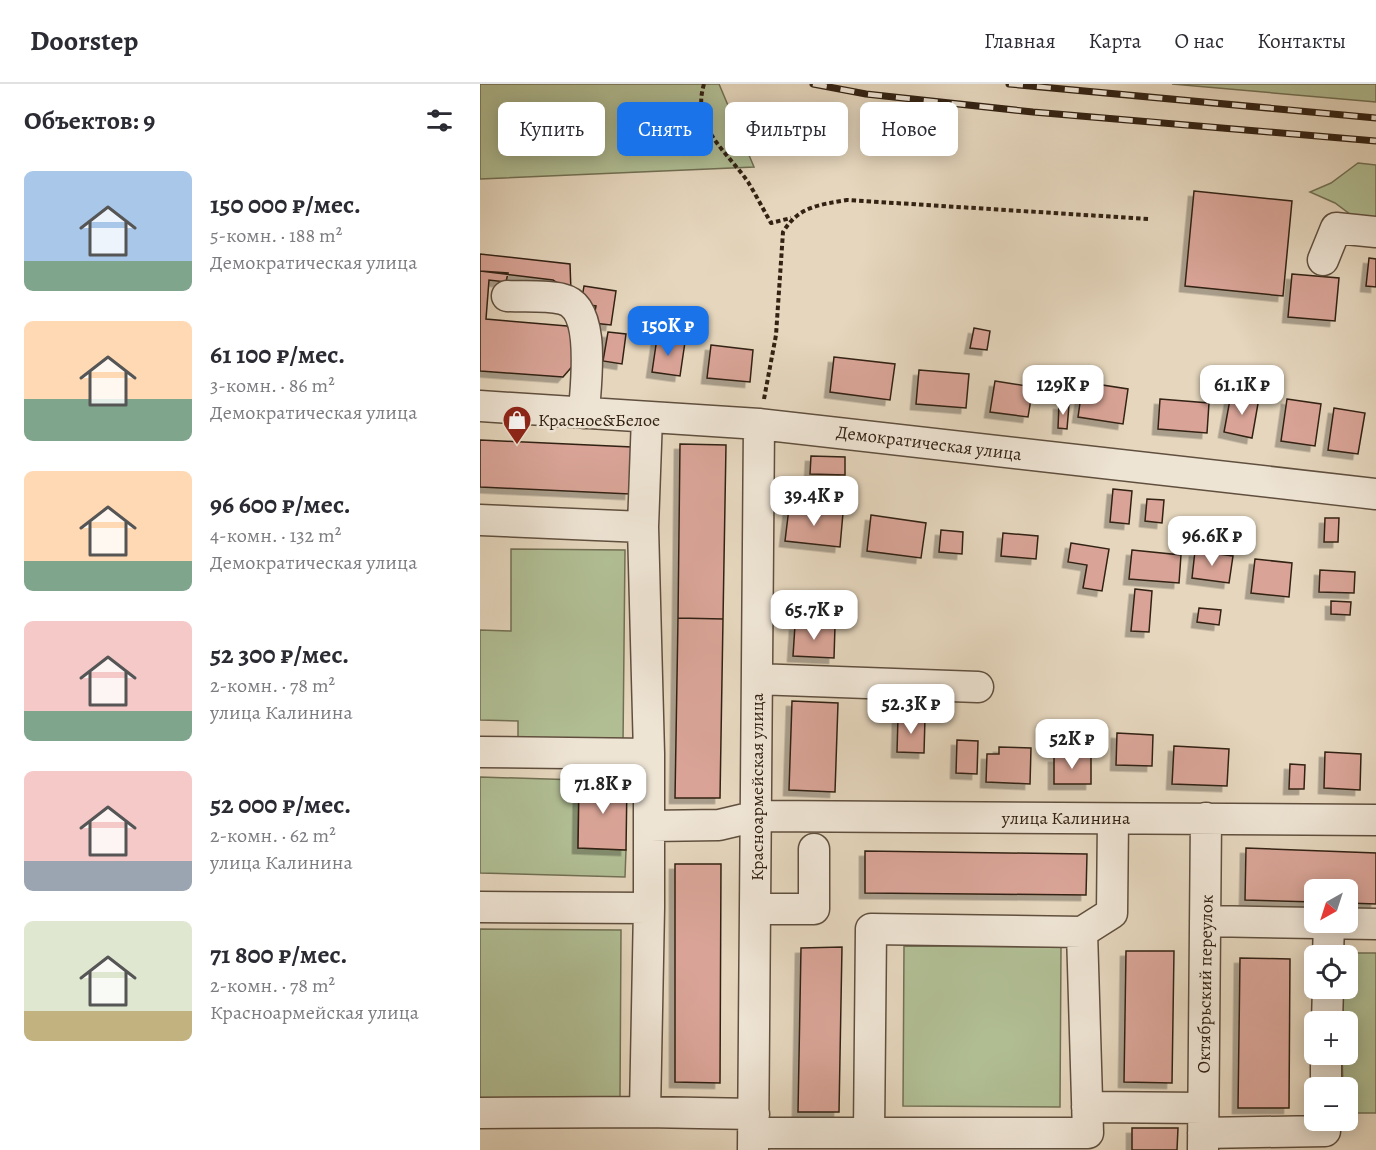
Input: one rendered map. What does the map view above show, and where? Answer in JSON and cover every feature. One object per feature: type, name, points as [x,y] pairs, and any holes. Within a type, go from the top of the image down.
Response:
[{"type":"street","points":[[1323,260],[1336,228],[1376,232]]},
{"type":"street","points":[[507,296],[564,299],[580,312],[587,333],[584,413]]},
{"type":"street","name":"Демократическая улица","points":[[480,406],[759,424],[1376,494]]},
{"type":"street","points":[[645,1112],[650,826],[643,527],[648,417]]},
{"type":"street","name":"Красноармейская улица","points":[[754,1132],[759,424]]},
{"type":"street","points":[[480,520],[643,527]]},
{"type":"street","points":[[757,679],[978,687]]},
{"type":"street","points":[[480,752],[649,754]]},
{"type":"street","name":"улица Калинина","points":[[650,826],[719,825],[756,816],[1376,820]]},
{"type":"street","name":"Октябрьский переулок","points":[[1203,1130],[1206,818]]},
{"type":"street","points":[[869,1133],[871,929],[1082,932],[1112,913],[1113,819]]},
{"type":"street","points":[[756,909],[814,909],[814,849]]},
{"type":"street","points":[[480,907],[649,908]]},
{"type":"street","points":[[1205,921],[1304,923]]},
{"type":"street","points":[[1358,924],[1376,924]]},
{"type":"street","points":[[480,1113],[645,1112],[754,1132],[1088,1133],[1082,932]]},
{"type":"street","points":[[1087,1107],[1203,1130],[1304,1131]]},
{"type":"path","points":[[704,84],[701,94],[704,125],[747,181],[771,223],[792,218],[809,206],[847,200],[1149,219]]},
{"type":"path","points":[[759,424],[776,335],[783,232],[792,218]]},
{"type":"green space","points":[[480,84],[719,84],[727,102],[725,156],[749,156],[754,167],[480,179]]},
{"type":"green space","points":[[1172,84],[1376,84],[1376,102]]},
{"type":"green space","points":[[1358,163],[1376,165],[1376,227],[1366,226],[1335,203],[1310,192],[1331,183]]},
{"type":"green space","points":[[511,549],[625,550],[623,744],[518,742],[518,721],[480,720],[480,630],[511,631]]},
{"type":"green space","points":[[480,777],[579,780],[578,848],[626,850],[625,877],[480,873]]},
{"type":"green space","points":[[480,929],[621,930],[620,1099],[480,1099]]},
{"type":"green space","points":[[904,946],[1061,947],[1060,1107],[903,1106]]},
{"type":"green space","points":[[1358,953],[1376,953],[1376,1113],[1358,1113],[1358,1077],[1343,1077],[1342,1065],[1358,1065],[1358,1011],[1342,1011],[1341,999],[1358,999]]},
{"type":"building","points":[[1194,191],[1292,201],[1283,296],[1185,286]]},
{"type":"building","points":[[480,254],[570,264],[571,292],[553,280],[480,271]]},
{"type":"building","points":[[1369,258],[1376,259],[1376,287],[1366,286]]},
{"type":"building","points":[[480,271],[508,273],[506,282],[489,280],[486,319],[567,326],[578,337],[576,362],[563,377],[480,371]]},
{"type":"building","points":[[1292,274],[1339,278],[1335,321],[1288,317]]},
{"type":"building","points":[[584,286],[616,291],[611,325],[593,323],[596,306],[581,304]]},
{"type":"building","points":[[974,328],[990,331],[987,350],[970,348]]},
{"type":"building","points":[[608,332],[626,334],[622,364],[603,361]]},
{"type":"building","points":[[657,338],[685,342],[680,376],[652,372]]},
{"type":"building","points":[[711,345],[753,350],[750,382],[707,378]]},
{"type":"building","points":[[834,357],[895,364],[890,400],[830,392]]},
{"type":"building","points":[[919,370],[969,374],[966,408],[916,404]]},
{"type":"building","points":[[995,381],[1033,387],[1028,417],[990,412]]},
{"type":"building","points":[[1083,382],[1128,389],[1123,424],[1078,417]]},
{"type":"building","points":[[1231,394],[1259,398],[1252,438],[1224,432]]},
{"type":"building","points":[[1160,399],[1209,403],[1207,433],[1158,429]]},
{"type":"building","points":[[1287,399],[1321,404],[1315,446],[1281,441]]},
{"type":"building","points":[[1059,404],[1069,405],[1067,429],[1058,428]]},
{"type":"building","points":[[1334,408],[1365,413],[1358,454],[1328,450]]},
{"type":"building","points":[[480,440],[632,447],[630,494],[480,487]]},
{"type":"building","points":[[680,444],[726,445],[723,619],[678,618]]},
{"type":"building","points":[[811,456],[845,457],[845,475],[810,474]]},
{"type":"building","points":[[1113,489],[1132,491],[1129,524],[1110,522]]},
{"type":"building","points":[[1147,499],[1164,500],[1162,523],[1145,521]]},
{"type":"building","points":[[789,508],[843,513],[840,547],[785,541]]},
{"type":"building","points":[[871,515],[926,523],[921,558],[867,551]]},
{"type":"building","points":[[1325,518],[1339,518],[1338,542],[1324,542]]},
{"type":"building","points":[[941,530],[963,532],[962,554],[939,552]]},
{"type":"building","points":[[1003,533],[1038,536],[1036,559],[1001,556]]},
{"type":"building","points":[[1071,543],[1109,549],[1102,591],[1083,588],[1087,565],[1068,562]]},
{"type":"building","points":[[1132,550],[1181,555],[1179,583],[1129,579]]},
{"type":"building","points":[[1195,551],[1233,556],[1229,583],[1192,578]]},
{"type":"building","points":[[1255,559],[1292,563],[1289,597],[1251,593]]},
{"type":"building","points":[[1320,570],[1355,572],[1354,593],[1319,592]]},
{"type":"building","points":[[1135,589],[1152,591],[1149,632],[1131,631]]},
{"type":"building","points":[[1331,601],[1351,602],[1350,615],[1331,614]]},
{"type":"building","points":[[1199,608],[1221,610],[1219,625],[1197,622]]},
{"type":"building","points":[[678,618],[723,619],[720,798],[675,798]]},
{"type":"building","points":[[795,625],[835,626],[834,658],[793,656]]},
{"type":"building","points":[[792,701],[838,703],[835,792],[789,790]]},
{"type":"building","points":[[898,717],[925,718],[924,753],[897,752]]},
{"type":"building","points":[[1117,733],[1153,735],[1152,766],[1116,765]]},
{"type":"building","points":[[957,740],[978,741],[977,774],[956,773]]},
{"type":"building","points":[[1174,746],[1229,749],[1227,786],[1172,784]]},
{"type":"building","points":[[999,747],[1031,748],[1030,784],[986,782],[987,754],[999,754]]},
{"type":"building","points":[[1325,752],[1361,754],[1360,790],[1324,788]]},
{"type":"building","points":[[1054,757],[1091,757],[1091,784],[1054,784]]},
{"type":"building","points":[[1290,764],[1305,765],[1304,789],[1289,789]]},
{"type":"building","points":[[579,780],[627,781],[626,850],[578,848]]},
{"type":"building","points":[[1246,848],[1376,853],[1376,904],[1358,903],[1358,879],[1304,879],[1304,902],[1245,900]]},
{"type":"building","points":[[865,851],[1087,854],[1086,895],[865,893]]},
{"type":"building","points":[[675,864],[721,864],[720,1083],[675,1082]]},
{"type":"building","points":[[842,947],[839,1112],[798,1112],[801,948]]},
{"type":"building","points":[[1126,951],[1174,951],[1172,1083],[1124,1082]]},
{"type":"building","points":[[1240,958],[1290,959],[1289,1108],[1238,1108]]},
{"type":"building","points":[[1132,1128],[1178,1128],[1177,1150],[1132,1150]]},
{"type":"railway","points":[[813,84],[866,94],[1033,112],[1376,141]]},
{"type":"railway","points":[[1009,84],[1376,118]]},
{"type":"place","name":"Красное&Белое","points":[[517,446]]}]
